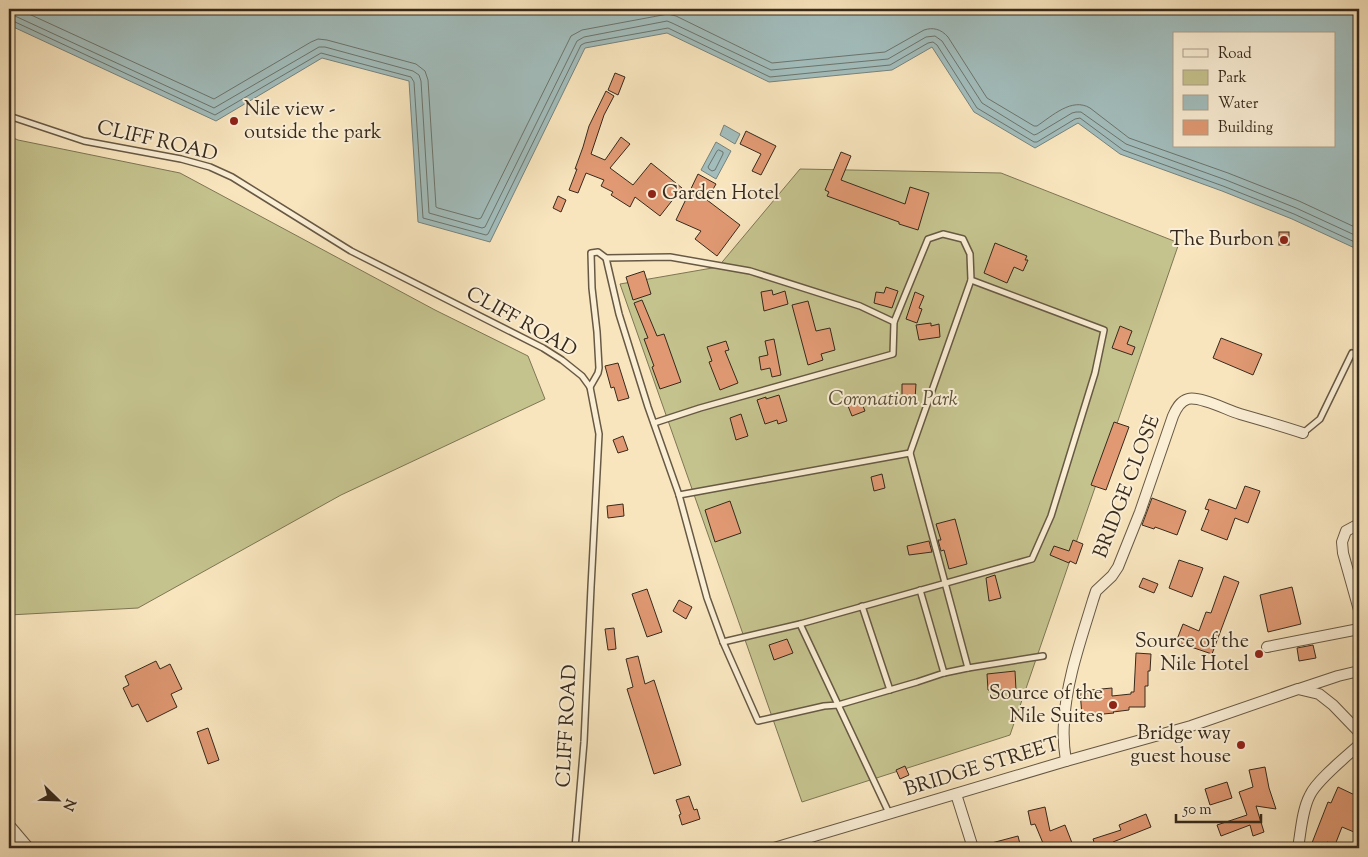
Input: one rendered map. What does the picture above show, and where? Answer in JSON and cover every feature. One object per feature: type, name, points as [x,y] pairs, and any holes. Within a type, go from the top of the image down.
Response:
[{"type":"street","name":"BRIDGE CLOSE","points":[[1066,761],[1064,723],[1068,691],[1093,600],[1096,591],[1112,576],[1118,567],[1140,512],[1173,416],[1180,404],[1185,400],[1196,399],[1303,432]]},
{"type":"street","points":[[1359,524],[1346,531],[1342,542],[1343,553],[1359,610]]},
{"type":"street","points":[[1267,647],[1359,629]]},
{"type":"street","name":"BRIDGE STREET","points":[[774,848],[1066,761],[1191,726],[1338,676],[1359,671]]},
{"type":"street","points":[[1298,690],[1319,694],[1333,704],[1359,732]]},
{"type":"street","points":[[1298,848],[1309,795],[1315,786],[1359,745]]},
{"type":"street","points":[[956,794],[972,848]]},
{"type":"street","points":[[9,828],[26,848]]},
{"type":"lane","name":"CLIFF ROAD","points":[[9,116],[84,141],[181,159],[210,167],[232,177],[351,251],[543,348],[582,376],[590,387],[599,434],[584,742],[576,848]]},
{"type":"lane","points":[[654,423],[700,408],[893,354],[894,322],[928,239],[943,234],[963,239],[970,254],[971,280],[910,453],[968,668]]},
{"type":"lane","points":[[590,387],[598,374],[599,368],[592,288],[592,252],[598,252],[606,258],[670,256],[750,271],[860,306],[894,322]]},
{"type":"lane","points":[[606,258],[619,314],[679,495],[708,598],[723,642],[758,721],[824,706],[838,705],[944,673],[1043,656]]},
{"type":"lane","points":[[723,642],[800,624],[1032,559],[1051,516],[1095,373],[1104,330],[971,280]]},
{"type":"lane","points":[[1303,432],[1320,419],[1352,353]]},
{"type":"lane","points":[[679,495],[910,453]]},
{"type":"lane","points":[[920,590],[944,673]]},
{"type":"lane","points":[[862,606],[890,690]]},
{"type":"lane","points":[[800,624],[889,814]]},
{"type":"green space","points":[[9,136],[18,140],[180,173],[435,310],[528,356],[545,399],[341,495],[138,608],[9,615]]},
{"type":"green space","name":"Coronation Park","points":[[800,169],[1001,173],[1179,243],[1010,735],[802,802],[620,284],[718,267]]},
{"type":"water","points":[[9,9],[1359,9],[1359,250],[1292,219],[1120,154],[1078,123],[1035,148],[974,112],[932,47],[892,70],[769,82],[667,33],[585,48],[490,242],[418,222],[409,81],[322,58],[216,121],[9,25]]},
{"type":"water","points":[[724,125],[740,134],[735,144],[720,135]]},
{"type":"water","points":[[716,142],[731,151],[716,179],[701,170]]},
{"type":"building","points":[[615,73],[625,77],[618,95],[608,90]]},
{"type":"building","points":[[606,91],[614,96],[604,115],[591,154],[605,160],[621,137],[630,144],[610,168],[633,185],[651,163],[682,188],[660,216],[635,197],[630,207],[611,195],[613,192],[601,186],[604,180],[586,173],[578,193],[569,190],[589,126]]},
{"type":"building","points":[[746,131],[776,146],[761,175],[752,171],[761,154],[740,144]]},
{"type":"building","points":[[841,152],[851,156],[841,180],[905,204],[910,187],[929,193],[918,230],[827,196],[829,192],[825,190]]},
{"type":"building","points":[[698,174],[716,184],[707,200],[740,225],[717,256],[695,239],[701,231],[676,220]]},
{"type":"building","points":[[558,196],[566,200],[561,212],[553,208]]},
{"type":"building","points":[[1279,232],[1289,232],[1289,245],[1279,245]]},
{"type":"building","points":[[995,243],[1027,256],[1025,260],[1028,260],[1023,271],[1014,267],[1007,283],[984,273]]},
{"type":"building","points":[[644,271],[651,294],[633,300],[626,277]]},
{"type":"building","points":[[886,287],[898,291],[892,308],[874,303],[876,292],[884,293]]},
{"type":"building","points":[[772,290],[773,295],[785,291],[788,304],[764,311],[761,292]]},
{"type":"building","points":[[915,292],[924,296],[919,308],[922,309],[917,323],[906,319]]},
{"type":"building","points":[[642,300],[657,336],[664,334],[681,382],[660,389],[644,339],[648,338],[634,303]]},
{"type":"building","points":[[808,301],[816,331],[830,328],[835,350],[821,354],[823,360],[808,365],[792,305]]},
{"type":"building","points":[[931,323],[931,326],[939,324],[940,337],[919,340],[916,325]]},
{"type":"building","points":[[1120,326],[1132,331],[1127,344],[1135,347],[1132,355],[1112,348]]},
{"type":"building","points":[[1221,338],[1262,354],[1253,375],[1213,358]]},
{"type":"building","points":[[774,339],[781,375],[772,377],[770,368],[761,370],[759,357],[768,355],[765,341]]},
{"type":"building","points":[[726,341],[729,350],[725,351],[738,383],[720,390],[709,362],[712,361],[707,347]]},
{"type":"building","points":[[618,363],[629,398],[618,401],[614,387],[611,388],[605,366]]},
{"type":"building","points":[[902,384],[916,384],[915,399],[902,398]]},
{"type":"building","points":[[779,395],[787,421],[778,424],[777,420],[765,424],[757,400]]},
{"type":"building","points":[[859,396],[865,411],[852,416],[846,401]]},
{"type":"building","points":[[741,414],[748,436],[736,440],[730,418]]},
{"type":"building","points":[[1114,422],[1129,427],[1106,490],[1091,485]]},
{"type":"building","points":[[623,436],[628,450],[618,453],[613,440]]},
{"type":"building","points":[[882,474],[885,488],[874,491],[871,477]]},
{"type":"building","points":[[1245,486],[1260,491],[1248,523],[1235,518],[1227,540],[1201,530],[1209,510],[1205,509],[1209,499],[1236,509]]},
{"type":"building","points":[[1152,498],[1186,511],[1177,535],[1155,527],[1154,529],[1142,525]]},
{"type":"building","points":[[730,501],[741,533],[715,542],[705,510]]},
{"type":"building","points":[[623,504],[624,516],[608,518],[607,506]]},
{"type":"building","points":[[955,519],[967,564],[949,569],[944,550],[941,551],[938,540],[941,540],[936,524]]},
{"type":"building","points":[[1073,540],[1083,544],[1076,564],[1050,555],[1054,546],[1069,551]]},
{"type":"building","points":[[929,541],[932,552],[909,555],[907,546]]},
{"type":"building","points":[[1179,560],[1203,568],[1192,597],[1169,588]]},
{"type":"building","points":[[995,575],[1001,598],[989,601],[986,578]]},
{"type":"building","points":[[1224,576],[1239,582],[1212,654],[1176,642],[1183,624],[1199,631],[1206,612],[1211,613]]},
{"type":"building","points":[[1143,578],[1158,584],[1154,593],[1139,587]]},
{"type":"building","points":[[1292,587],[1301,624],[1268,632],[1260,595]]},
{"type":"building","points":[[647,589],[662,632],[647,637],[632,594]]},
{"type":"building","points":[[679,600],[692,607],[686,619],[673,611]]},
{"type":"building","points":[[614,628],[616,649],[608,650],[605,629]]},
{"type":"building","points":[[787,639],[793,653],[774,660],[769,645]]},
{"type":"building","points":[[1313,645],[1316,658],[1299,661],[1297,648]]},
{"type":"building","points":[[1136,653],[1151,654],[1148,686],[1145,686],[1145,707],[1129,707],[1129,710],[1114,713],[1082,716],[1080,691],[1112,688],[1112,696],[1134,692]]},
{"type":"building","points":[[638,656],[645,684],[654,680],[681,765],[654,774],[627,689],[633,687],[626,659]]},
{"type":"building","points":[[156,661],[160,669],[170,664],[182,689],[171,694],[177,707],[147,722],[138,704],[132,707],[123,688],[129,685],[125,676]]},
{"type":"building","points":[[1015,671],[1016,690],[988,690],[987,674]]},
{"type":"building","points":[[208,728],[219,760],[208,764],[197,732]]},
{"type":"building","points":[[905,766],[909,775],[900,779],[896,770]]},
{"type":"building","points":[[1265,767],[1276,809],[1256,806],[1264,832],[1253,836],[1250,825],[1221,836],[1217,825],[1247,815],[1239,792],[1253,787],[1249,770]]},
{"type":"building","points":[[1227,782],[1232,798],[1210,805],[1205,789]]},
{"type":"building","points":[[1338,787],[1359,797],[1359,818],[1354,832],[1342,827],[1335,845],[1327,842],[1325,848],[1310,848],[1328,802],[1331,803]]},
{"type":"building","points":[[689,796],[694,810],[697,809],[700,819],[682,825],[679,815],[681,814],[676,800]]},
{"type":"building","points":[[1045,807],[1050,831],[1065,825],[1074,848],[1045,848],[1035,824],[1031,825],[1028,811]]},
{"type":"building","points":[[1146,814],[1151,827],[1113,842],[1115,848],[1096,848],[1093,839],[1121,830],[1119,825]]},
{"type":"building","points":[[1018,836],[1021,848],[985,848],[984,845]]},
{"type":"place","name":"Nile view - outside the park","points":[[234,121]]},
{"type":"place","name":"Garden Hotel","points":[[652,194]]},
{"type":"place","name":"The Burbon","points":[[1284,240]]},
{"type":"place","name":"Source of the Nile Hotel","points":[[1259,654]]},
{"type":"place","name":"Source of the Nile Suites","points":[[1113,705]]},
{"type":"place","name":"Bridge way guest house","points":[[1241,745]]}]
